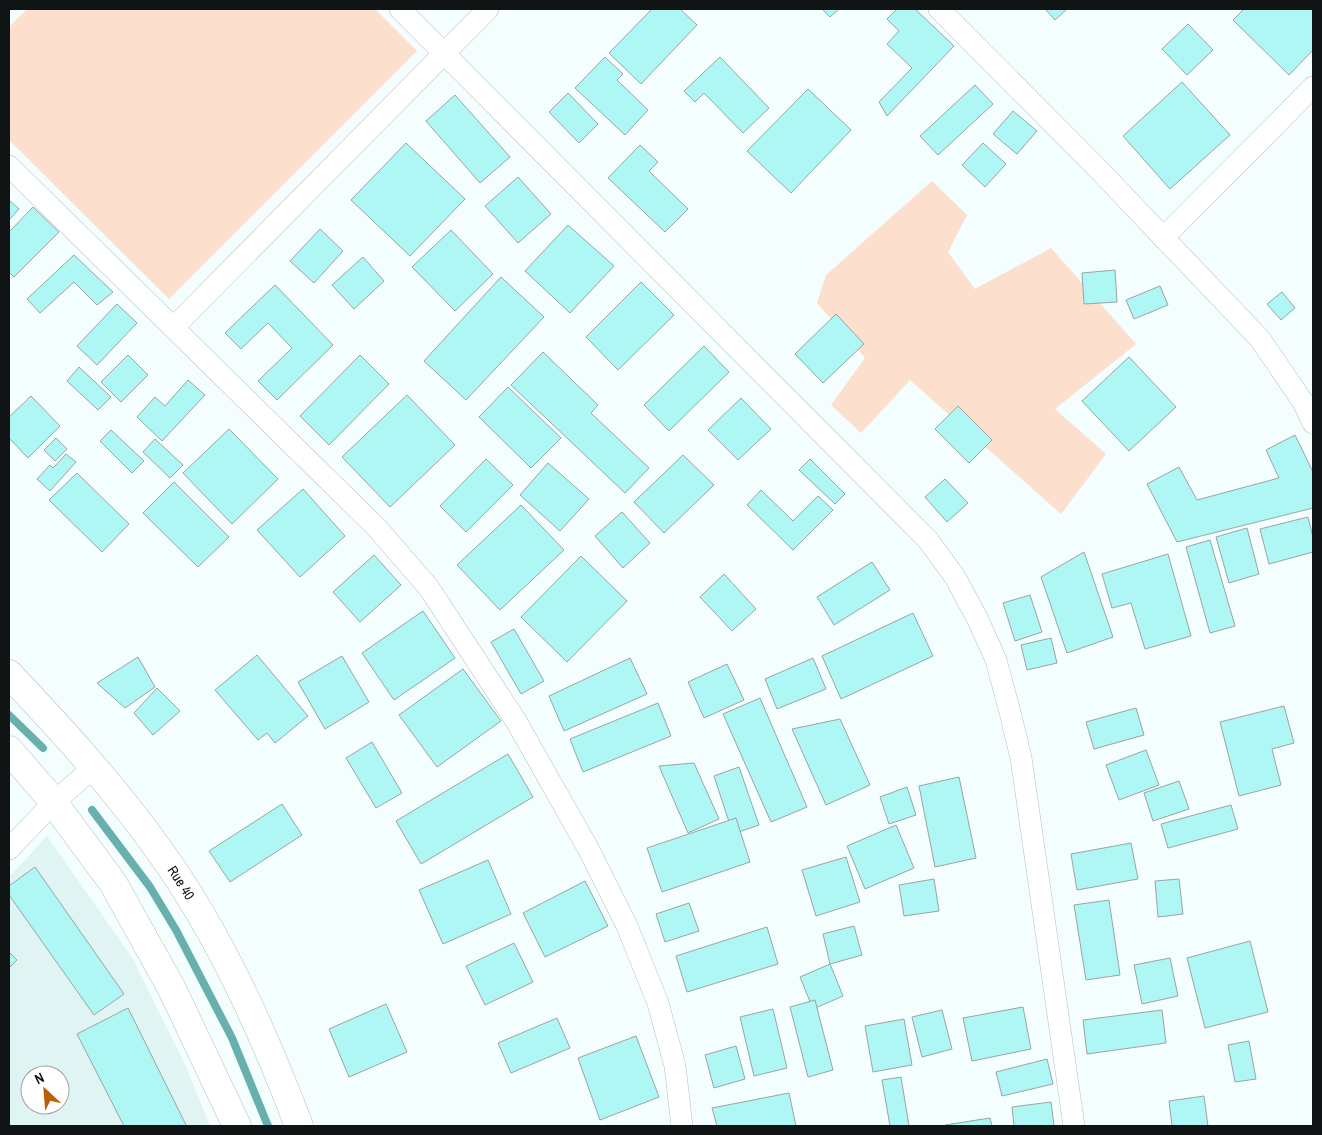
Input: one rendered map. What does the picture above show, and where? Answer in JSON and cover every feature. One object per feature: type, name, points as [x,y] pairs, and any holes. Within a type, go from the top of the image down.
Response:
[{"type":"main road","name":"Rue 40","points":[[9,674],[94,768],[160,850],[208,928],[273,1059],[299,1126]]},
{"type":"main road","points":[[9,750],[54,802],[113,883],[176,998],[237,1126]]},
{"type":"street","points":[[400,9],[928,540],[955,577],[996,660],[1022,758],[1074,1126]]},
{"type":"street","points":[[174,327],[488,9]]},
{"type":"street","points":[[939,9],[1101,172],[1260,339],[1303,402],[1313,423]]},
{"type":"street","points":[[1163,238],[1313,86]]},
{"type":"street","points":[[9,166],[174,327],[407,560],[429,588],[516,721],[589,850],[627,926],[658,1003],[675,1066],[682,1126]]},
{"type":"street","points":[[9,849],[54,802],[94,768]]},
{"type":"shaded area","points":[[27,9],[375,9],[417,51],[169,299],[9,140],[9,27]]},
{"type":"shaded area","points":[[932,181],[967,215],[948,252],[975,289],[1051,248],[1136,344],[1055,409],[1106,454],[1061,514],[910,380],[861,433],[831,405],[865,358],[817,303],[826,275]]},
{"type":"shaded area","points":[[47,836],[133,959],[187,1069],[210,1126],[9,1126],[9,877]]},
{"type":"building","points":[[652,9],[680,9],[697,25],[641,84],[609,53]]},
{"type":"building","points":[[822,9],[839,9],[830,17]]},
{"type":"building","points":[[897,9],[915,9],[954,46],[887,116],[879,102],[912,68],[887,44],[899,31],[887,19]]},
{"type":"building","points":[[1045,9],[1067,9],[1055,20]]},
{"type":"building","points":[[1244,9],[1313,9],[1313,50],[1289,75],[1233,20]]},
{"type":"building","points":[[1188,24],[1213,50],[1187,75],[1162,49]]},
{"type":"building","points":[[605,57],[623,74],[617,80],[648,110],[625,135],[575,88]]},
{"type":"building","points":[[720,57],[769,108],[743,133],[704,93],[695,102],[684,91]]},
{"type":"building","points":[[1182,82],[1230,135],[1170,189],[1123,136]]},
{"type":"building","points":[[975,85],[993,104],[938,155],[920,136]]},
{"type":"building","points":[[808,89],[851,130],[791,193],[747,151]]},
{"type":"building","points":[[568,93],[598,124],[579,143],[549,112]]},
{"type":"building","points":[[455,95],[510,157],[480,183],[426,121]]},
{"type":"building","points":[[1013,111],[1037,131],[1017,154],[993,134]]},
{"type":"building","points":[[406,143],[465,199],[410,256],[351,200]]},
{"type":"building","points":[[983,143],[1006,164],[985,187],[962,165]]},
{"type":"building","points":[[640,145],[658,162],[649,171],[688,209],[665,232],[608,178]]},
{"type":"building","points":[[518,177],[551,214],[518,243],[485,206]]},
{"type":"building","points":[[9,200],[19,209],[9,220]]},
{"type":"building","points":[[33,207],[59,232],[14,277],[9,272],[9,232]]},
{"type":"building","points":[[568,225],[614,266],[570,313],[525,271]]},
{"type":"building","points":[[320,229],[343,251],[314,283],[290,261]]},
{"type":"building","points":[[451,230],[493,274],[455,311],[412,267]]},
{"type":"building","points":[[74,255],[113,292],[97,305],[74,282],[40,313],[27,299]]},
{"type":"building","points":[[363,257],[384,281],[354,309],[332,285]]},
{"type":"building","points":[[1115,270],[1117,302],[1084,304],[1082,273]]},
{"type":"building","points":[[501,277],[544,317],[466,400],[424,361]]},
{"type":"building","points":[[641,282],[674,315],[618,370],[586,337]]},
{"type":"building","points":[[275,285],[333,345],[277,400],[258,381],[292,348],[268,323],[241,349],[225,333]]},
{"type":"building","points":[[1160,286],[1168,305],[1134,319],[1126,300]]},
{"type":"building","points":[[1282,292],[1295,308],[1281,320],[1267,304]]},
{"type":"building","points":[[117,304],[137,323],[97,365],[77,346]]},
{"type":"building","points":[[836,314],[864,344],[823,383],[795,354]]},
{"type":"building","points":[[704,346],[729,372],[669,431],[644,405]]},
{"type":"building","points":[[543,352],[598,405],[591,413],[649,468],[625,493],[511,385]]},
{"type":"building","points":[[128,355],[148,375],[121,402],[101,382]]},
{"type":"building","points":[[360,355],[389,384],[329,445],[300,416]]},
{"type":"building","points":[[1129,357],[1176,407],[1129,451],[1082,401]]},
{"type":"building","points":[[79,367],[111,397],[98,410],[67,381]]},
{"type":"building","points":[[188,380],[205,395],[162,441],[137,417],[155,397],[165,406]]},
{"type":"building","points":[[508,387],[561,438],[531,468],[479,417]]},
{"type":"building","points":[[407,395],[455,445],[390,507],[342,457]]},
{"type":"building","points":[[31,396],[60,426],[28,458],[9,438],[9,417]]},
{"type":"building","points":[[741,398],[771,429],[738,460],[708,430]]},
{"type":"building","points":[[958,406],[992,440],[969,463],[935,429]]},
{"type":"building","points":[[229,429],[278,479],[232,524],[183,473]]},
{"type":"building","points":[[111,430],[144,461],[132,473],[100,441]]},
{"type":"building","points":[[1295,435],[1313,472],[1313,508],[1177,542],[1147,484],[1179,467],[1197,500],[1279,478],[1266,450]]},
{"type":"building","points":[[56,438],[67,449],[55,461],[44,450]]},
{"type":"building","points":[[155,439],[183,465],[170,478],[143,452]]},
{"type":"building","points":[[66,454],[76,462],[50,491],[37,479],[50,465],[53,468]]},
{"type":"building","points":[[683,455],[714,485],[664,533],[634,502]]},
{"type":"building","points":[[486,459],[513,485],[466,532],[440,506]]},
{"type":"building","points":[[810,459],[845,494],[835,504],[799,470]]},
{"type":"building","points":[[548,463],[589,499],[560,531],[520,495]]},
{"type":"building","points":[[77,473],[129,524],[102,552],[49,500]]},
{"type":"building","points":[[945,479],[968,503],[947,522],[925,497]]},
{"type":"building","points":[[174,482],[229,537],[198,567],[143,513]]},
{"type":"building","points":[[303,489],[345,536],[300,577],[257,530]]},
{"type":"building","points":[[761,490],[793,521],[818,496],[833,510],[793,550],[747,505]]},
{"type":"building","points":[[521,505],[564,550],[500,610],[457,565]]},
{"type":"building","points":[[622,512],[650,543],[623,568],[595,536]]},
{"type":"building","points":[[1308,517],[1313,537],[1313,552],[1269,564],[1260,529]]},
{"type":"building","points":[[1247,528],[1259,574],[1229,583],[1216,537]]},
{"type":"building","points":[[1210,540],[1235,626],[1210,633],[1186,547]]},
{"type":"building","points":[[1084,552],[1113,637],[1067,653],[1041,577]]},
{"type":"building","points":[[1168,554],[1191,636],[1145,649],[1131,603],[1112,608],[1102,574]]},
{"type":"building","points":[[374,555],[401,585],[360,622],[333,592]]},
{"type":"building","points":[[581,556],[627,601],[567,662],[521,617]]},
{"type":"building","points":[[872,562],[890,590],[834,625],[817,597]]},
{"type":"building","points":[[724,574],[756,609],[732,631],[700,597]]},
{"type":"building","points":[[1030,595],[1042,632],[1015,641],[1003,603]]},
{"type":"building","points":[[423,611],[455,658],[394,700],[362,653]]},
{"type":"building","points":[[913,613],[933,656],[841,699],[822,656]]},
{"type":"building","points":[[514,629],[544,681],[521,694],[491,642]]},
{"type":"building","points":[[1051,638],[1057,663],[1027,670],[1021,645]]},
{"type":"building","points":[[257,655],[308,716],[275,743],[267,733],[258,740],[215,690]]},
{"type":"building","points":[[342,656],[369,702],[325,729],[298,682]]},
{"type":"building","points":[[138,657],[155,687],[125,708],[97,683]]},
{"type":"building","points":[[630,658],[647,694],[564,731],[549,696]]},
{"type":"building","points":[[813,658],[826,689],[777,709],[765,679]]},
{"type":"building","points":[[727,664],[744,700],[704,718],[688,682]]},
{"type":"building","points":[[463,669],[501,721],[437,767],[399,715]]},
{"type":"building","points":[[157,688],[180,711],[153,735],[134,713]]},
{"type":"building","points":[[760,698],[807,807],[771,822],[723,714]]},
{"type":"building","points":[[658,703],[671,736],[583,772],[570,739]]},
{"type":"building","points":[[1284,706],[1294,743],[1272,749],[1281,785],[1239,796],[1220,722]]},
{"type":"building","points":[[1136,708],[1144,735],[1094,749],[1086,722]]},
{"type":"building","points":[[840,719],[870,785],[826,805],[792,729]]},
{"type":"building","points":[[372,742],[402,793],[376,808],[346,758]]},
{"type":"building","points":[[1146,750],[1159,785],[1119,800],[1106,765]]},
{"type":"building","points":[[508,754],[533,797],[421,864],[396,821]]},
{"type":"building","points":[[694,763],[719,819],[688,833],[659,766]]},
{"type":"building","points":[[739,767],[759,825],[733,834],[714,776]]},
{"type":"building","points":[[959,777],[976,858],[935,867],[919,786]]},
{"type":"building","points":[[1179,781],[1189,809],[1153,821],[1144,793]]},
{"type":"building","points":[[907,787],[916,815],[889,824],[880,797]]},
{"type":"building","points":[[282,804],[302,835],[230,882],[209,851]]},
{"type":"building","points":[[1231,805],[1238,829],[1168,848],[1161,824]]},
{"type":"building","points":[[736,818],[750,862],[662,892],[647,848]]},
{"type":"building","points":[[896,825],[914,868],[865,889],[847,846]]},
{"type":"building","points":[[1131,843],[1138,879],[1077,890],[1071,854]]},
{"type":"building","points":[[846,857],[860,902],[816,916],[802,870]]},
{"type":"building","points":[[488,860],[511,914],[443,944],[419,890]]},
{"type":"building","points":[[35,867],[124,994],[94,1015],[9,895],[9,886]]},
{"type":"building","points":[[934,879],[939,911],[904,916],[899,885]]},
{"type":"building","points":[[1179,879],[1183,914],[1158,917],[1155,881]]},
{"type":"building","points":[[585,881],[608,926],[545,957],[523,913]]},
{"type":"building","points":[[1109,900],[1120,975],[1086,980],[1074,905]]},
{"type":"building","points":[[689,903],[699,931],[665,942],[656,914]]},
{"type":"building","points":[[854,926],[862,955],[830,964],[823,934]]},
{"type":"building","points":[[767,927],[778,964],[687,992],[676,956]]},
{"type":"building","points":[[1250,941],[1268,1012],[1205,1028],[1187,958]]},
{"type":"building","points":[[514,943],[533,982],[485,1005],[466,966]]},
{"type":"building","points":[[9,952],[17,960],[9,968]]},
{"type":"building","points":[[1170,958],[1178,996],[1142,1004],[1134,965]]},
{"type":"building","points":[[830,964],[843,996],[813,1009],[800,977]]},
{"type":"building","points":[[815,1000],[833,1070],[808,1077],[790,1007]]},
{"type":"building","points":[[386,1004],[407,1052],[349,1077],[329,1029]]},
{"type":"building","points":[[1023,1007],[1031,1049],[972,1061],[963,1018]]},
{"type":"building","points":[[128,1008],[186,1125],[184,1126],[124,1126],[77,1034]]},
{"type":"building","points":[[773,1009],[787,1068],[754,1076],[740,1017]]},
{"type":"building","points":[[942,1010],[952,1049],[922,1057],[912,1017]]},
{"type":"building","points":[[1162,1010],[1166,1043],[1087,1054],[1083,1020]]},
{"type":"building","points":[[557,1018],[570,1048],[511,1073],[498,1043]]},
{"type":"building","points":[[904,1019],[912,1065],[873,1072],[865,1026]]},
{"type":"building","points":[[636,1036],[659,1097],[600,1120],[578,1058]]},
{"type":"building","points":[[1249,1041],[1256,1079],[1235,1082],[1228,1045]]},
{"type":"building","points":[[736,1046],[745,1079],[714,1088],[705,1055]]},
{"type":"building","points":[[1047,1059],[1053,1084],[1002,1096],[996,1072]]},
{"type":"building","points":[[901,1077],[909,1126],[890,1126],[882,1080]]},
{"type":"building","points":[[789,1093],[796,1126],[717,1126],[712,1108]]},
{"type":"building","points":[[1204,1096],[1208,1126],[1172,1126],[1169,1101]]},
{"type":"building","points":[[1051,1102],[1054,1126],[1014,1126],[1012,1107]]},
{"type":"building","points":[[990,1118],[992,1126],[945,1126],[945,1125]]},
{"type":"waterway","points":[[9,715],[43,748]]},
{"type":"waterway","points":[[92,810],[150,887],[176,930],[232,1038],[268,1126]]}]
